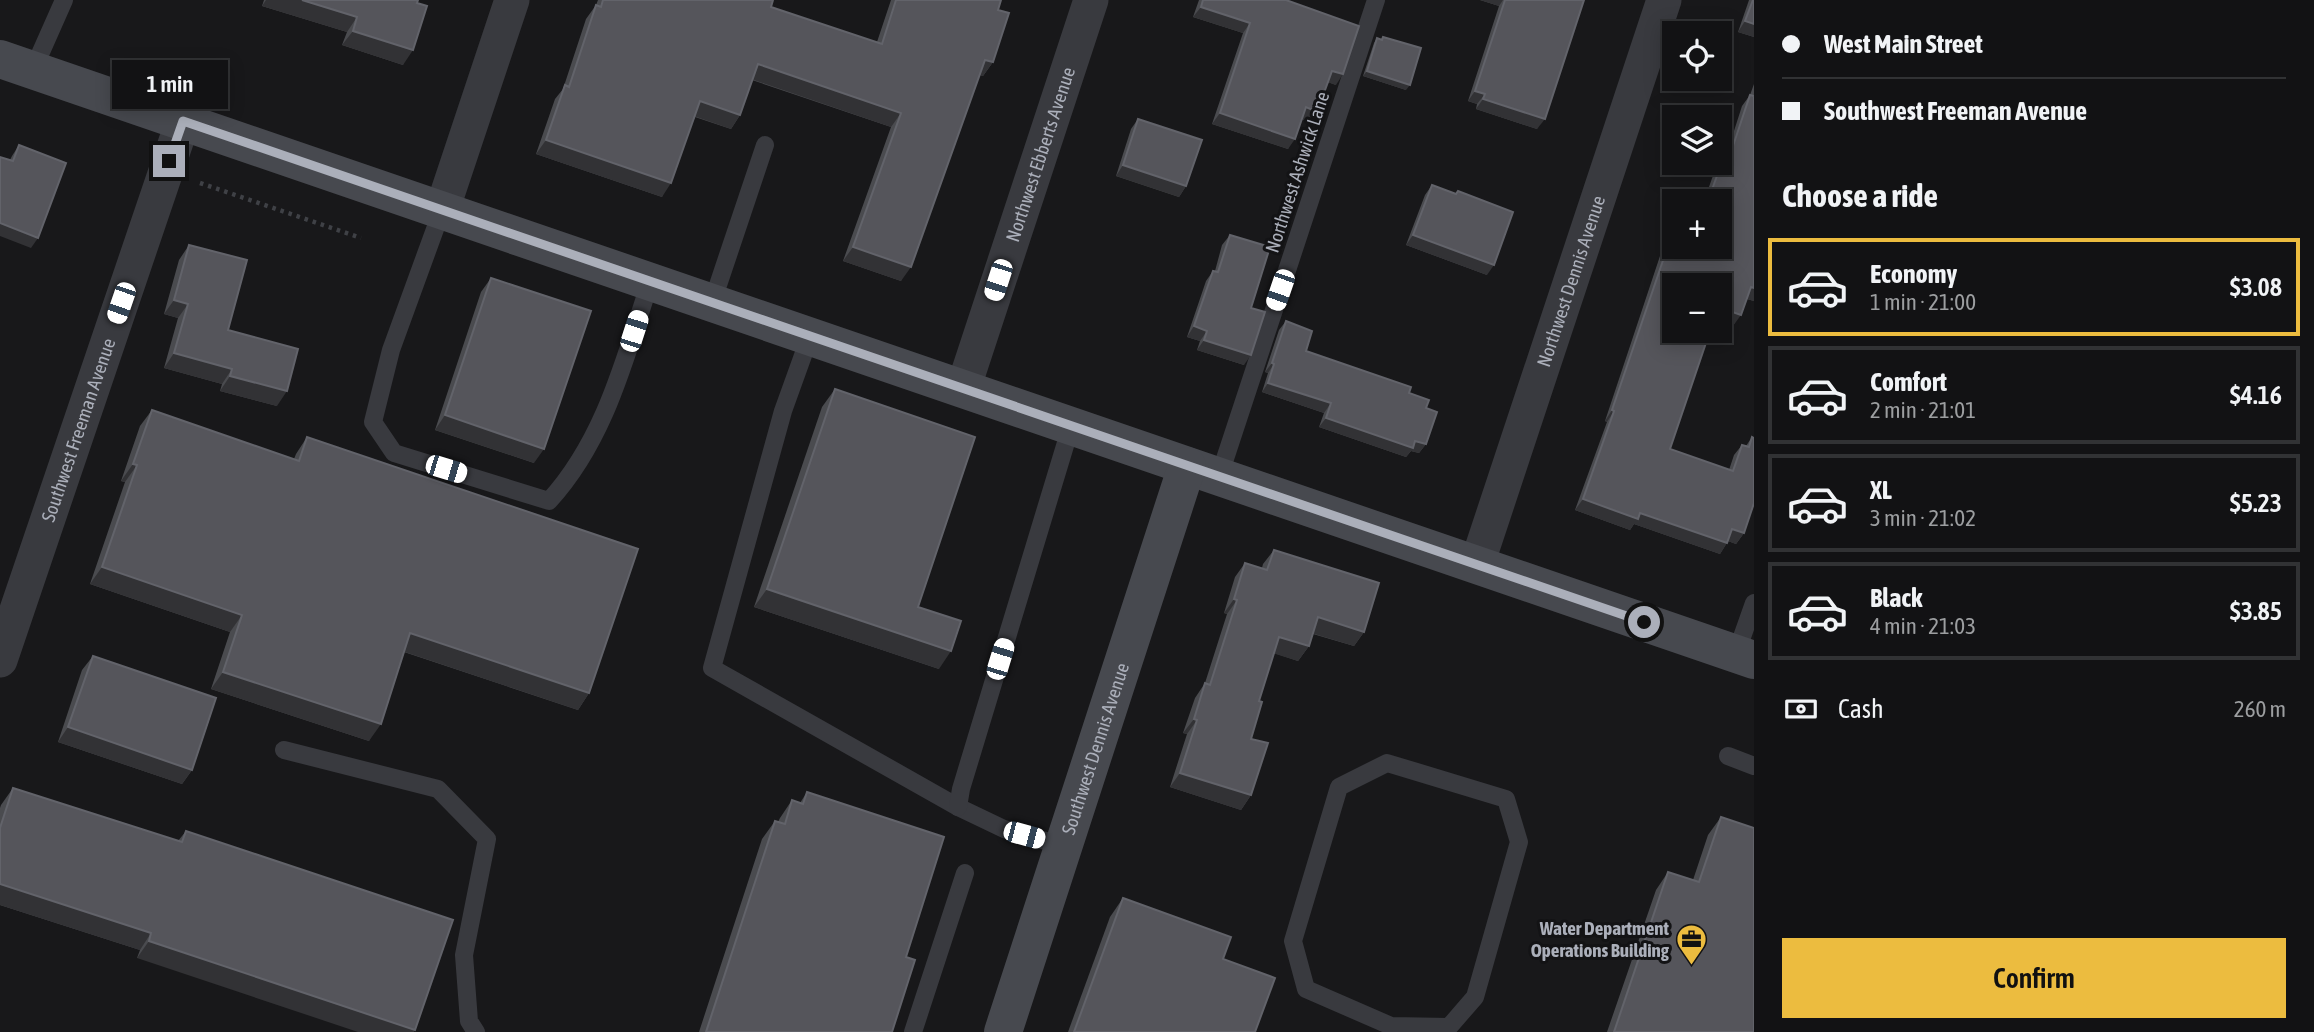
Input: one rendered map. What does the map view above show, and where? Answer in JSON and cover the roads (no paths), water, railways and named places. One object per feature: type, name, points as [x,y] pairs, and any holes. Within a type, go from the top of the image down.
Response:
[{"type":"street","points":[[442,210],[512,0]]},
{"type":"street","name":"Northwest Ebberts Avenue","points":[[962,389],[1091,0]]},
{"type":"street","name":"Northwest Dennis Avenue","points":[[1477,564],[1664,0]]},
{"type":"street","points":[[16,64],[1745,657]]},
{"type":"street","name":"Southwest Freeman Avenue","points":[[2,648],[183,121]]},
{"type":"street","name":"Southwest Dennis Avenue","points":[[1003,1032],[1063,846],[1203,472]]},
{"type":"lane","points":[[16,64],[64,0]]},
{"type":"lane","name":"Northwest Ashwick Lane","points":[[1203,472],[1376,0]]},
{"type":"lane","points":[[712,303],[765,145]]},
{"type":"lane","points":[[442,210],[391,350],[373,422],[394,453],[550,501],[570,478],[610,405],[650,282]]},
{"type":"lane","points":[[810,336],[783,411],[712,668],[958,807],[1004,830],[1063,846]]},
{"type":"lane","points":[[958,807],[1070,426]]},
{"type":"lane","points":[[1745,657],[1754,603]]},
{"type":"lane","points":[[284,750],[438,789],[487,839],[464,955],[469,1021],[476,1032]]},
{"type":"lane","points":[[1728,756],[1754,766]]},
{"type":"lane","points":[[1387,763],[1506,799],[1519,842],[1475,997],[1449,1027],[1390,1029],[1306,989],[1293,941],[1339,787],[1387,763]]},
{"type":"lane","points":[[913,1032],[965,873]]},
{"type":"place","name":"Water Department Operations Building","points":[[1692,966]]}]
